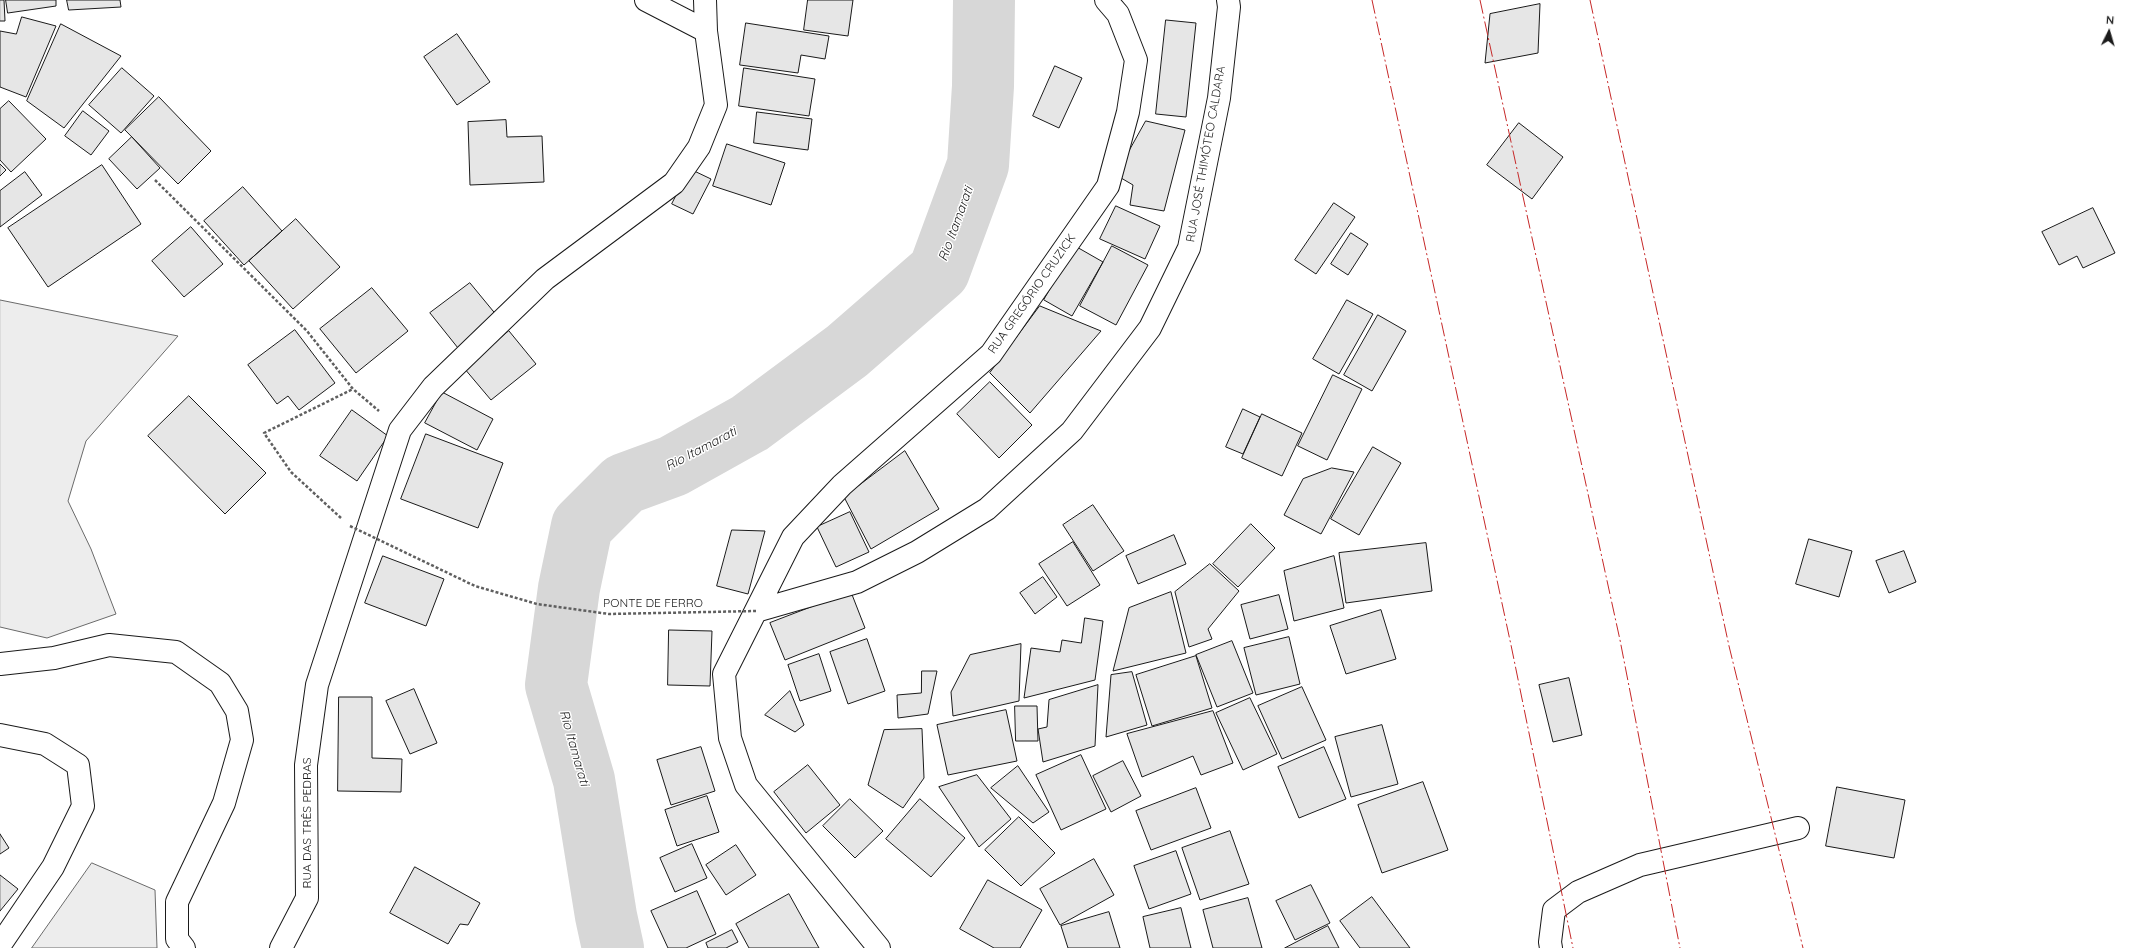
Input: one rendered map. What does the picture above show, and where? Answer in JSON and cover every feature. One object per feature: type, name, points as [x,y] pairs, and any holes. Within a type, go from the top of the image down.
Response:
[{"type":"street","points":[[646,0],[706,32]]},
{"type":"street","name":"RUA DAS TRÊS PEDRAS","points":[[281,948],[307,898],[306,765],[317,685],[400,430],[432,387],[545,279],[674,183],[698,147],[716,105],[706,32],[705,0]]},
{"type":"street","name":"RUA GREGÓRIO CRUZICK","points":[[879,948],[746,785],[730,738],[724,674],[793,538],[842,485],[991,354],[1108,186],[1128,112],[1136,60],[1118,14],[1106,0]]},
{"type":"street","name":"RUA JOSÉ THIMÓTEO CALDARA","points":[[756,611],[857,582],[917,552],[987,509],[1072,431],[1150,328],[1189,248],[1219,98],[1229,7],[1228,0]]},
{"type":"street","points":[[0,664],[54,658],[109,645],[176,652],[220,683],[237,711],[242,740],[224,803],[177,902],[177,938],[184,948]]},
{"type":"street","points":[[0,735],[45,744],[78,765],[83,806],[53,867],[0,945]]},
{"type":"street","points":[[1552,948],[1550,942],[1554,910],[1578,892],[1640,865],[1798,828]]},
{"type":"path","points":[[155,180],[307,331],[353,388],[400,430]]},
{"type":"path","name":"PONTE DE FERRO","points":[[353,388],[264,433],[291,472],[350,526],[475,586],[537,604],[609,614],[756,611]]},
{"type":"shaded area","points":[[0,300],[178,336],[86,441],[68,501],[91,549],[116,614],[47,638],[0,627]]},
{"type":"shaded area","points":[[92,863],[155,890],[157,948],[32,948]]},
{"type":"building","points":[[0,0],[4,0],[5,21],[0,21]]},
{"type":"building","points":[[6,0],[56,0],[56,6],[8,13]]},
{"type":"building","points":[[67,0],[120,0],[121,7],[69,10]]},
{"type":"building","points":[[808,0],[853,0],[848,36],[804,30]]},
{"type":"building","points":[[1540,4],[1538,53],[1485,63],[1490,14]]},
{"type":"building","points":[[22,17],[56,26],[26,97],[0,87],[0,31],[16,34]]},
{"type":"building","points":[[1166,20],[1196,23],[1186,117],[1156,114]]},
{"type":"building","points":[[746,23],[829,36],[825,59],[801,55],[798,73],[740,65]]},
{"type":"building","points":[[61,24],[121,56],[64,128],[27,101]]},
{"type":"building","points":[[457,34],[490,82],[457,105],[424,57]]},
{"type":"building","points":[[1055,66],[1082,78],[1059,128],[1033,116]]},
{"type":"building","points":[[122,68],[154,96],[121,133],[89,105]]},
{"type":"building","points":[[744,68],[815,79],[809,116],[739,106]]},
{"type":"building","points":[[159,97],[211,151],[178,184],[125,130]]},
{"type":"building","points":[[9,101],[46,139],[11,172],[0,160],[0,109]]},
{"type":"building","points":[[83,111],[109,131],[91,155],[65,136]]},
{"type":"building","points":[[757,112],[812,119],[808,150],[754,143]]},
{"type":"building","points":[[506,120],[507,137],[542,136],[544,182],[470,185],[468,122]]},
{"type":"building","points":[[1146,121],[1185,130],[1164,211],[1130,205],[1133,185],[1116,175]]},
{"type":"building","points":[[1519,123],[1563,157],[1532,199],[1487,165]]},
{"type":"building","points":[[132,137],[160,168],[137,189],[109,159]]},
{"type":"building","points":[[727,144],[785,163],[771,205],[713,186]]},
{"type":"building","points":[[0,164],[6,170],[0,176]]},
{"type":"building","points":[[102,165],[141,224],[48,287],[8,228]]},
{"type":"building","points":[[690,169],[711,179],[693,214],[672,204]]},
{"type":"building","points":[[25,172],[42,195],[0,227],[0,191]]},
{"type":"building","points":[[243,187],[282,231],[244,265],[204,221]]},
{"type":"building","points":[[1334,203],[1355,217],[1316,274],[1295,260]]},
{"type":"building","points":[[1116,206],[1160,226],[1145,259],[1100,239]]},
{"type":"building","points":[[2093,208],[2115,253],[2083,268],[2077,256],[2059,265],[2042,232]]},
{"type":"building","points":[[296,219],[340,267],[293,309],[249,261]]},
{"type":"building","points":[[191,227],[223,264],[184,297],[152,261]]},
{"type":"building","points":[[1351,233],[1368,244],[1348,275],[1331,264]]},
{"type":"building","points":[[1075,246],[1103,262],[1072,316],[1044,300]]},
{"type":"building","points":[[1112,246],[1148,265],[1116,325],[1080,306]]},
{"type":"building","points":[[470,283],[498,317],[458,348],[430,313]]},
{"type":"building","points":[[372,288],[408,331],[356,373],[320,329]]},
{"type":"building","points":[[1347,300],[1373,314],[1339,374],[1313,359]]},
{"type":"building","points":[[1040,306],[1101,331],[1030,413],[990,373]]},
{"type":"building","points":[[1378,315],[1406,331],[1372,391],[1344,375]]},
{"type":"building","points":[[295,330],[335,383],[299,410],[288,396],[277,404],[248,365]]},
{"type":"building","points":[[509,331],[536,364],[491,400],[464,368]]},
{"type":"building","points":[[1333,375],[1362,389],[1327,460],[1298,446]]},
{"type":"building","points":[[990,382],[1032,425],[999,458],[957,414]]},
{"type":"building","points":[[442,392],[493,419],[477,450],[425,423]]},
{"type":"building","points":[[189,396],[266,473],[225,514],[148,436]]},
{"type":"building","points":[[1243,409],[1260,417],[1243,454],[1226,447]]},
{"type":"building","points":[[352,410],[388,436],[357,481],[320,456]]},
{"type":"building","points":[[1262,414],[1302,433],[1282,476],[1242,458]]},
{"type":"building","points":[[426,434],[503,463],[478,528],[401,499]]},
{"type":"building","points":[[1373,447],[1401,463],[1359,535],[1331,519]]},
{"type":"building","points":[[905,451],[939,509],[871,549],[844,497]]},
{"type":"building","points":[[1332,468],[1354,472],[1321,534],[1284,515],[1303,479]]},
{"type":"building","points":[[1093,505],[1124,551],[1093,571],[1063,525]]},
{"type":"building","points":[[850,512],[869,552],[836,567],[817,527]]},
{"type":"building","points":[[1251,524],[1275,548],[1238,587],[1213,564]]},
{"type":"building","points":[[732,530],[765,531],[748,594],[717,586]]},
{"type":"building","points":[[1174,535],[1186,564],[1138,584],[1126,556]]},
{"type":"building","points":[[1809,539],[1852,551],[1839,597],[1796,584]]},
{"type":"building","points":[[1073,542],[1100,585],[1067,606],[1039,564]]},
{"type":"building","points":[[1426,543],[1432,591],[1346,603],[1339,553]]},
{"type":"building","points":[[1904,551],[1916,582],[1889,593],[1876,561]]},
{"type":"building","points":[[383,556],[444,579],[426,626],[365,603]]},
{"type":"building","points":[[1334,556],[1344,608],[1294,621],[1284,571]]},
{"type":"building","points":[[1210,564],[1239,591],[1208,629],[1212,639],[1189,647],[1175,592]]},
{"type":"building","points":[[1043,577],[1057,597],[1035,614],[1020,593]]},
{"type":"building","points":[[851,592],[865,628],[785,660],[770,623]]},
{"type":"building","points":[[1171,592],[1186,653],[1113,671],[1129,608]]},
{"type":"building","points":[[1279,595],[1288,629],[1250,639],[1241,605]]},
{"type":"building","points":[[1381,610],[1396,659],[1346,674],[1330,626]]},
{"type":"building","points":[[1085,618],[1103,621],[1095,680],[1024,698],[1031,648],[1060,652],[1062,640],[1081,643]]},
{"type":"building","points":[[669,630],[712,631],[710,686],[668,685]]},
{"type":"building","points":[[1289,637],[1300,684],[1256,695],[1244,648]]},
{"type":"building","points":[[867,639],[885,691],[848,704],[830,652]]},
{"type":"building","points":[[1232,641],[1253,693],[1217,707],[1196,655]]},
{"type":"building","points":[[1021,644],[1019,701],[953,716],[951,692],[970,655]]},
{"type":"building","points":[[819,654],[831,691],[800,701],[788,665]]},
{"type":"building","points":[[1196,656],[1212,708],[1152,726],[1136,675]]},
{"type":"building","points":[[922,671],[937,671],[928,714],[898,718],[897,695],[921,693]]},
{"type":"building","points":[[1132,672],[1147,725],[1106,737],[1111,675]]},
{"type":"building","points":[[1569,678],[1582,735],[1553,742],[1539,685]]},
{"type":"building","points":[[1098,685],[1095,746],[1043,762],[1038,729],[1047,727],[1049,700]]},
{"type":"building","points":[[1302,687],[1326,740],[1282,759],[1258,706]]},
{"type":"building","points":[[414,689],[437,743],[410,754],[386,701]]},
{"type":"building","points":[[790,691],[804,725],[795,732],[765,715]]},
{"type":"building","points":[[339,697],[372,697],[372,758],[402,759],[401,792],[338,791]]},
{"type":"building","points":[[1250,698],[1277,754],[1243,770],[1216,713]]},
{"type":"building","points":[[1015,706],[1037,706],[1038,741],[1016,741]]},
{"type":"building","points":[[1006,710],[1017,761],[948,775],[937,725]]},
{"type":"building","points":[[1213,711],[1233,763],[1201,775],[1193,756],[1142,777],[1127,734]]},
{"type":"building","points":[[1382,725],[1398,784],[1351,797],[1335,737]]},
{"type":"building","points":[[922,729],[924,778],[903,808],[868,785],[884,730]]},
{"type":"building","points":[[701,747],[715,791],[671,805],[657,760]]},
{"type":"building","points":[[1324,747],[1346,799],[1299,818],[1278,767]]},
{"type":"building","points":[[1081,755],[1106,809],[1061,830],[1036,775]]},
{"type":"building","points":[[1123,761],[1141,796],[1111,812],[1093,776]]},
{"type":"building","points":[[808,765],[840,805],[806,833],[774,792]]},
{"type":"building","points":[[1018,766],[1049,812],[1033,823],[991,788]]},
{"type":"building","points":[[977,775],[1011,819],[979,847],[939,787]]},
{"type":"building","points":[[1423,782],[1448,850],[1382,873],[1358,805]]},
{"type":"building","points":[[1837,787],[1905,800],[1894,858],[1826,846]]},
{"type":"building","points":[[1196,788],[1211,828],[1151,850],[1136,811]]},
{"type":"building","points":[[707,796],[719,832],[677,846],[665,810]]},
{"type":"building","points":[[850,799],[883,831],[855,858],[823,826]]},
{"type":"building","points":[[920,799],[965,838],[931,877],[886,839]]},
{"type":"building","points":[[1019,817],[1055,853],[1021,886],[985,850]]},
{"type":"building","points":[[1230,831],[1249,884],[1200,900],[1182,848]]},
{"type":"building","points":[[0,834],[9,848],[0,854]]},
{"type":"building","points":[[692,844],[707,878],[675,892],[660,858]]},
{"type":"building","points":[[736,845],[756,875],[726,895],[706,865]]},
{"type":"building","points":[[1176,851],[1191,894],[1149,909],[1134,866]]},
{"type":"building","points":[[1094,859],[1114,895],[1060,925],[1040,889]]},
{"type":"building","points":[[415,867],[480,903],[468,925],[460,924],[448,944],[390,913]]},
{"type":"building","points":[[0,875],[18,889],[0,911]]},
{"type":"building","points":[[988,880],[1042,910],[1020,948],[994,948],[960,929]]},
{"type":"building","points":[[1311,885],[1330,923],[1295,940],[1276,901]]},
{"type":"building","points":[[697,891],[716,934],[686,948],[668,948],[651,911]]},
{"type":"building","points":[[789,894],[819,948],[749,948],[736,924]]},
{"type":"building","points":[[1372,897],[1410,948],[1360,948],[1340,921]]},
{"type":"building","points":[[1248,898],[1262,948],[1213,948],[1203,910]]},
{"type":"building","points":[[1181,908],[1191,948],[1150,948],[1143,917]]},
{"type":"building","points":[[1109,912],[1120,948],[1068,948],[1061,926]]},
{"type":"building","points":[[1328,926],[1339,948],[1285,948]]},
{"type":"building","points":[[732,930],[738,942],[726,948],[708,948],[706,943]]},
{"type":"waterway","name":"Rio Itamarati","points":[[613,948],[606,916],[584,780],[556,685],[569,588],[582,526],[624,484],[673,466],[750,423],[847,351],[939,271],[978,165],[983,86],[984,0]]},
{"type":"power","points":[[1372,0],[1511,645],[1573,948]]},
{"type":"power","points":[[1480,0],[1620,640],[1680,948]]},
{"type":"power","points":[[1590,0],[1729,646],[1803,948]]}]
